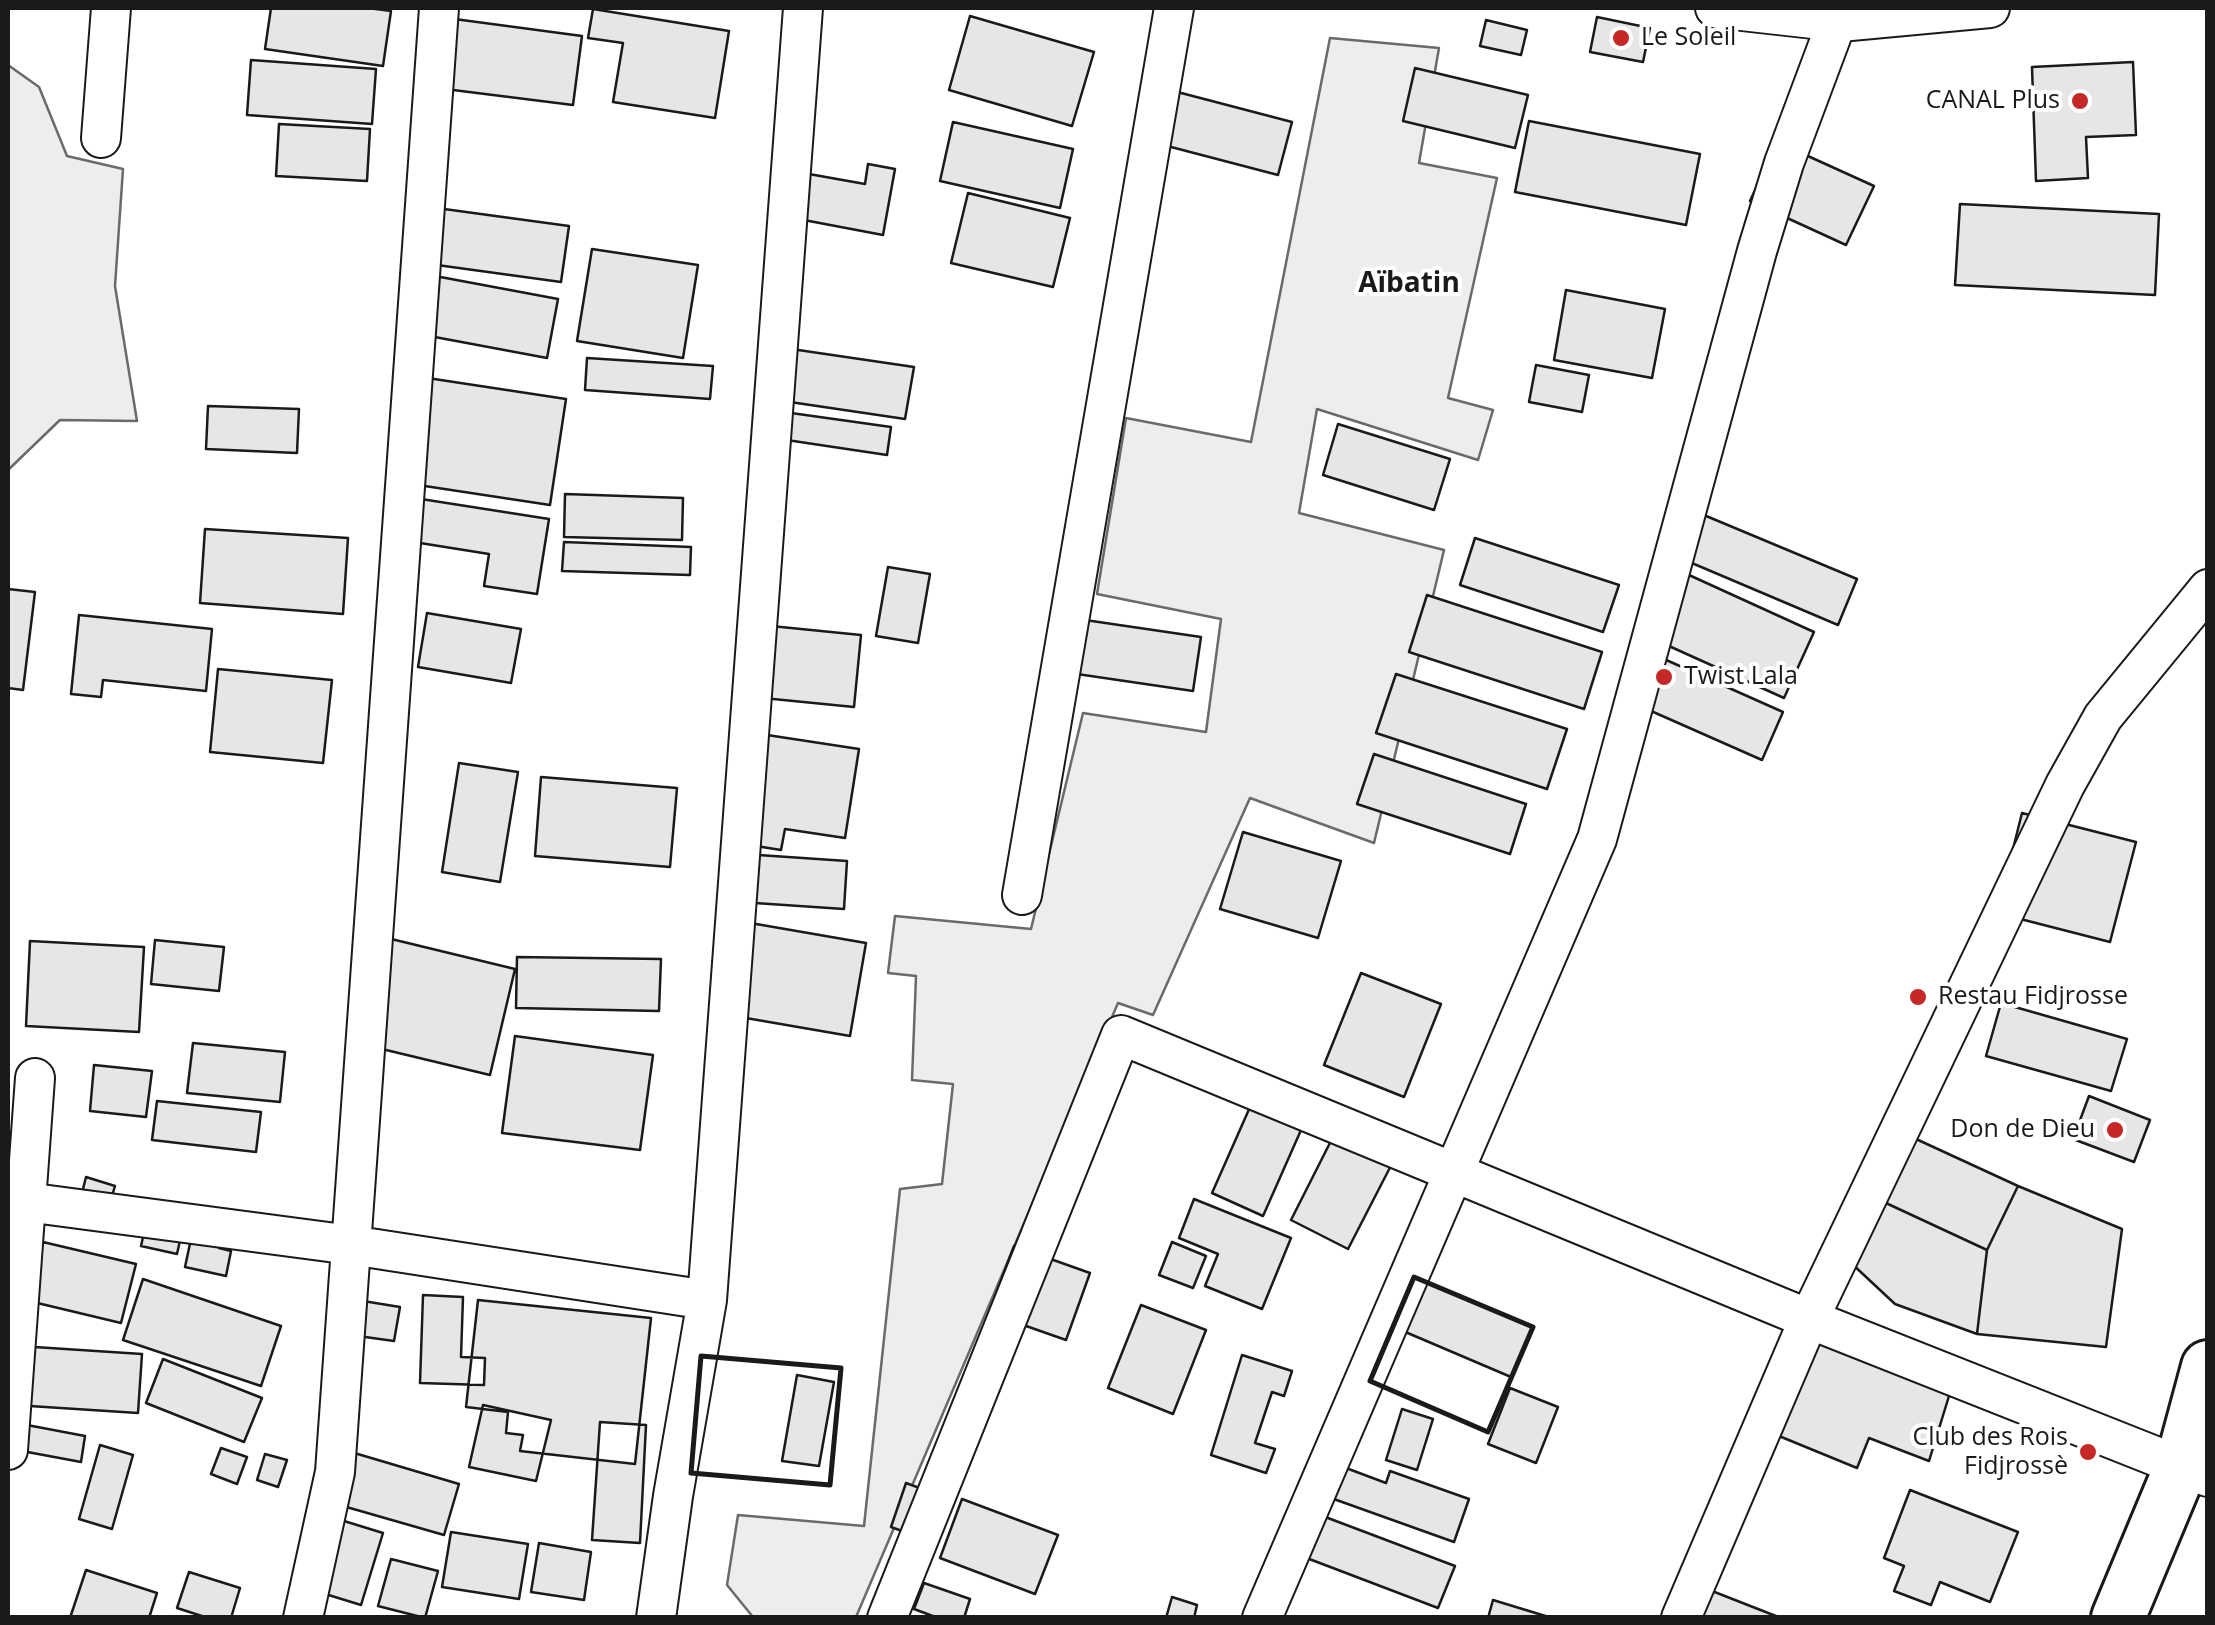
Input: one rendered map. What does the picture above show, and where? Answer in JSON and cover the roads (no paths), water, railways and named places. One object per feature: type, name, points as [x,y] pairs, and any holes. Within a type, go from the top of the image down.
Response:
[{"type":"main road","points":[[2118,1618],[2194,1472],[2208,1367]]},
{"type":"street","points":[[102,138],[110,8]]},
{"type":"street","points":[[303,1618],[335,1472],[439,8]]},
{"type":"street","points":[[656,1618],[707,1300],[803,8]]},
{"type":"street","points":[[1022,895],[1174,8]]},
{"type":"street","points":[[1715,8],[1841,15],[1990,8]]},
{"type":"street","points":[[1262,1618],[1597,840],[1768,216],[1784,163],[1841,15]]},
{"type":"street","points":[[1680,1618],[1809,1319],[2065,784],[2103,717],[2208,589]]},
{"type":"street","points":[[887,1618],[1121,1035],[1809,1319],[2194,1472]]},
{"type":"street","points":[[8,1450],[35,1078]]},
{"type":"street","points":[[26,1202],[351,1245],[707,1300]]},
{"type":"place","name":"Le Soleil","points":[[1621,38]]},
{"type":"place","name":"CANAL Plus","points":[[2080,101]]},
{"type":"place","name":"Twist Lala","points":[[1664,677]]},
{"type":"place","name":"Restau Fidjrosse","points":[[1918,997]]},
{"type":"place","name":"Don de Dieu","points":[[2115,1130]]},
{"type":"place","name":"Club des Rois Fidjrossè","points":[[2088,1452]]},
{"type":"district","name":"Aïbatin","points":[[1409,284]]}]
